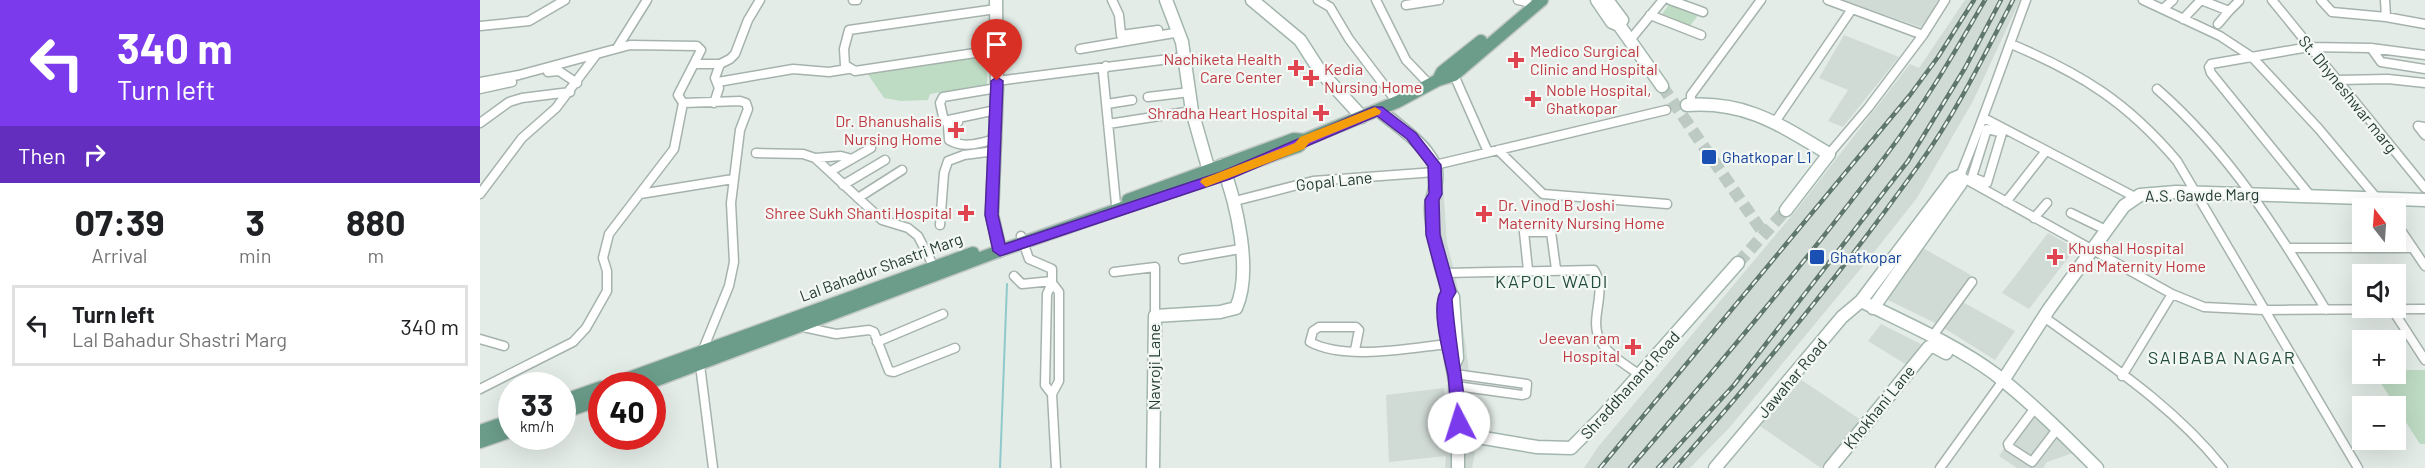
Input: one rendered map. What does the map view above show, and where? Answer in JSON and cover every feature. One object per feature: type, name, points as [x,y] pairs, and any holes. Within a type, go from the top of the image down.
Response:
[{"type":"main road","name":"Lal Bahadur Shastri Marg","points":[[1434,82],[1442,72],[1542,0]]},
{"type":"main road","name":"Lal Bahadur Shastri Marg","points":[[666,372],[934,267],[1022,240],[1299,146],[1304,140],[1397,102],[1434,82],[1454,75],[1525,1]]},
{"type":"main road","name":"Lal Bahadur Shastri Marg","points":[[1022,240],[1116,204],[1210,175]]},
{"type":"main road","name":"Lal Bahadur Shastri Marg","points":[[701,358],[803,327],[999,247]]},
{"type":"main road","points":[[480,431],[498,425]]},
{"type":"main road","points":[[480,442],[498,436]]},
{"type":"street","points":[[480,26],[529,21],[565,0]]},
{"type":"street","points":[[617,48],[647,0]]},
{"type":"street","points":[[694,64],[720,64],[735,54],[748,20],[760,0]]},
{"type":"street","points":[[1112,0],[1119,15],[1121,35],[1179,29]]},
{"type":"street","points":[[1166,0],[1179,29],[1192,111],[1210,175]]},
{"type":"street","points":[[1252,0],[1300,40],[1320,71],[1362,117]]},
{"type":"street","points":[[1318,0],[1330,7],[1349,39],[1397,102]]},
{"type":"street","points":[[1376,0],[1406,60],[1434,82]]},
{"type":"street","points":[[1406,5],[1439,0]]},
{"type":"street","points":[[1597,0],[1612,22],[1619,24],[1662,86]]},
{"type":"street","points":[[1607,0],[1622,20],[1619,24]]},
{"type":"street","points":[[1630,40],[1663,0]]},
{"type":"street","points":[[1670,0],[1703,12]]},
{"type":"street","points":[[1761,0],[1691,95],[1689,104],[1747,110],[1774,122],[1829,154]]},
{"type":"street","points":[[1828,0],[1923,34]]},
{"type":"street","points":[[1786,210],[1874,100],[1945,0]]},
{"type":"street","points":[[1962,172],[2026,0]]},
{"type":"street","points":[[2143,0],[2220,36],[2252,57],[2377,196]]},
{"type":"street","points":[[2163,9],[2173,0]]},
{"type":"street","points":[[2182,19],[2201,0],[2229,11]]},
{"type":"street","name":"St. Dhyneshwar marg","points":[[2272,0],[2425,189]]},
{"type":"street","points":[[2321,0],[2332,12],[2386,16],[2425,24]]},
{"type":"street","points":[[2385,0],[2386,16]]},
{"type":"street","points":[[2218,24],[2239,1]]},
{"type":"street","points":[[848,69],[845,65],[844,50],[849,30],[996,4],[997,85],[992,215],[999,247]]},
{"type":"street","points":[[1774,122],[1852,9]]},
{"type":"street","points":[[1650,15],[1701,35]]},
{"type":"street","points":[[1080,50],[1179,29]]},
{"type":"street","points":[[480,82],[519,75],[643,43],[698,46],[701,50],[678,96],[683,104],[674,149],[609,234],[603,258],[608,271],[607,291],[586,328],[573,342],[480,389]]},
{"type":"street","points":[[2011,44],[2061,65],[2090,81],[2117,99],[2158,137],[2177,161],[2358,468]]},
{"type":"street","points":[[2309,194],[2209,67],[2216,61],[2309,47],[2372,49],[2423,61]]},
{"type":"street","points":[[2372,49],[2381,62],[2423,61]]},
{"type":"street","points":[[718,82],[794,69],[829,72],[848,69],[855,71],[995,50]]},
{"type":"street","points":[[480,194],[522,138],[556,108],[570,92],[596,55]]},
{"type":"street","points":[[996,112],[944,121],[940,103],[943,97],[1050,74],[1185,57]]},
{"type":"street","points":[[2387,78],[2382,66],[2384,64],[2423,61]]},
{"type":"street","points":[[714,103],[718,82],[715,78],[720,64]]},
{"type":"street","points":[[1106,66],[1103,72],[1116,204]]},
{"type":"street","points":[[480,89],[559,71],[577,83]]},
{"type":"street","points":[[1454,75],[1488,152]]},
{"type":"street","points":[[2338,80],[2387,78],[2425,82]]},
{"type":"street","points":[[2157,89],[2180,107],[2255,194],[2326,310]]},
{"type":"street","points":[[480,123],[509,102],[522,98],[570,92]]},
{"type":"street","points":[[1148,98],[1190,92]]},
{"type":"street","points":[[1107,104],[1131,100]]},
{"type":"street","points":[[683,104],[740,101],[746,103],[748,110],[740,130],[739,152],[733,179],[731,203],[734,262],[729,286],[701,358],[713,468]]},
{"type":"street","points":[[1378,110],[1412,136],[1435,169],[1436,194],[1432,200],[1438,259],[1444,268],[1449,292],[1453,297],[1457,358],[1455,375]]},
{"type":"street","name":"Gopal Lane","points":[[1235,201],[1313,181],[1435,169],[1488,152],[1666,110]]},
{"type":"street","points":[[1108,124],[1192,111]]},
{"type":"street","points":[[995,139],[957,145],[949,140],[948,128],[952,123],[996,112]]},
{"type":"street","points":[[1984,118],[2135,196]]},
{"type":"street","points":[[2425,127],[2418,126],[2425,135]]},
{"type":"street","points":[[1962,172],[1975,178],[1989,182],[2001,132],[1987,129],[1975,178]]},
{"type":"street","points":[[831,171],[871,148]]},
{"type":"street","points":[[1498,150],[1521,171],[1531,187],[1543,194],[1667,204]]},
{"type":"street","points":[[940,225],[944,173],[948,161],[964,155],[995,151]]},
{"type":"street","points":[[2006,202],[2046,151]]},
{"type":"street","points":[[756,153],[803,154],[815,158],[882,220],[908,228],[918,236],[934,267]]},
{"type":"street","points":[[815,158],[841,156],[852,159]]},
{"type":"street","points":[[843,185],[885,160]]},
{"type":"street","points":[[858,198],[902,170]]},
{"type":"street","points":[[1155,316],[1220,312],[1236,308],[1241,297],[1240,249],[1235,201],[1224,170]]},
{"type":"street","points":[[1962,172],[1975,178],[2006,202],[2091,250],[2172,294],[2204,307],[2264,310],[2352,310]]},
{"type":"street","name":"Jawahar Road","points":[[1715,468],[1842,317],[1867,304],[1961,183],[1962,172]]},
{"type":"street","points":[[640,194],[733,179]]},
{"type":"street","name":"A.S. Gawde Marg","points":[[2002,381],[2091,250],[2135,196],[2195,193],[2309,194],[2425,200]]},
{"type":"street","points":[[2034,218],[2047,203]]},
{"type":"street","points":[[2071,213],[2106,230]]},
{"type":"street","points":[[1528,270],[1524,232],[1551,232],[1556,269]]},
{"type":"street","points":[[2406,238],[2425,266]]},
{"type":"street","points":[[1022,240],[1029,259],[1052,269],[1052,282],[1047,294],[1045,385],[1052,394]]},
{"type":"street","points":[[2288,248],[2413,248]]},
{"type":"street","points":[[1183,259],[1240,249]]},
{"type":"street","name":"Shraddhanand Road","points":[[1460,434],[1537,447],[1571,448],[1640,375],[1738,263]]},
{"type":"street","name":"Navroji Lane","points":[[1114,272],[1155,267],[1153,468]]},
{"type":"street","points":[[1444,268],[1594,270],[1601,278],[1602,288],[1596,328],[1608,349],[1640,375]]},
{"type":"street","points":[[1014,276],[1022,285],[1052,282]]},
{"type":"street","points":[[1052,282],[1059,292],[1059,381],[1052,394],[1056,468]]},
{"type":"street","points":[[1930,342],[1972,282]]},
{"type":"street","points":[[1449,292],[1445,297],[1448,344],[1455,375],[1460,434],[1458,468]]},
{"type":"street","points":[[2122,376],[2172,294]]},
{"type":"street","points":[[1047,301],[1059,299]]},
{"type":"street","points":[[1867,304],[1989,379],[2002,381],[2058,428],[2097,468]]},
{"type":"street","points":[[2406,309],[2425,309]]},
{"type":"street","points":[[877,342],[943,314]]},
{"type":"street","points":[[2044,317],[2185,427],[2215,456],[2223,468]]},
{"type":"street","points":[[2398,318],[2425,360]]},
{"type":"street","points":[[803,327],[836,334],[869,330],[874,332],[887,368],[894,372],[955,348]]},
{"type":"street","points":[[1355,350],[1359,330],[1356,327],[1319,327],[1313,331],[1310,342],[1314,346],[1336,350],[1355,350],[1448,344]]},
{"type":"street","points":[[1046,330],[1059,328]]},
{"type":"street","points":[[480,339],[504,346]]},
{"type":"street","name":"Khokhani Lane","points":[[1830,468],[1930,342]]},
{"type":"street","points":[[1455,375],[1525,382],[1527,384],[1526,394],[1522,395],[1455,375]]},
{"type":"street","points":[[1940,468],[2002,381]]},
{"type":"street","points":[[2035,408],[2008,444],[2009,447],[2032,462],[2058,428]]},
{"type":"shaded area","points":[[1842,0],[1938,0],[1923,28]]},
{"type":"shaded area","points":[[1965,0],[2020,0],[1973,101],[1917,198],[1867,261],[1730,427],[1690,468],[1584,468],[1598,447],[1798,208],[1910,64],[1919,68]]},
{"type":"shaded area","points":[[1844,35],[1899,57],[1843,127],[1828,121],[1848,90],[1819,78]]},
{"type":"shaded area","points":[[1661,106],[1667,115],[1442,169],[1447,243],[1456,278],[1472,392],[1475,453],[1472,468],[1445,468],[1446,456],[1389,462],[1386,395],[1444,388],[1448,436],[1450,417],[1438,276],[1427,243],[1427,166],[1412,143],[1381,120],[1394,111],[1430,143],[1439,161]]},
{"type":"shaded area","points":[[2048,233],[2074,250],[2029,309],[2002,293]]},
{"type":"shaded area","points":[[1923,248],[1976,278],[1959,300],[2015,331],[1995,360],[1939,325],[1884,298]]},
{"type":"shaded area","points":[[1881,324],[1923,345],[1907,365],[1868,341]]},
{"type":"shaded area","points":[[1800,379],[1861,420],[1821,468],[1760,426]]},
{"type":"shaded area","points":[[2029,412],[2063,441],[2073,453],[2047,462],[2043,468],[2017,468],[1999,456]]},
{"type":"green space","points":[[1670,3],[1699,14],[1689,27],[1660,17]]},
{"type":"green space","points":[[988,54],[987,85],[930,94],[928,100],[901,101],[884,98],[867,73]]},
{"type":"green space","points":[[2406,370],[2425,370],[2425,444],[2420,444],[2406,422],[2406,396],[2389,396],[2381,384],[2406,384]]},
{"type":"waterway","points":[[1000,468],[1007,284]]},
{"type":"tunnel","points":[[1662,86],[1764,234]]},
{"type":"tunnel","points":[[1738,263],[1786,210]]},
{"type":"railway","points":[[1600,468],[1910,95],[1938,57],[1974,0]]},
{"type":"railway","points":[[1630,468],[1761,313],[1887,154],[1951,59],[1985,0]]},
{"type":"railway","points":[[1658,468],[1734,385],[1908,161],[1965,68],[2001,0]]},
{"type":"railway","points":[[1675,468],[1800,320],[1932,147],[1957,106],[2013,0]]},
{"type":"slow traffic","points":[[1206,182],[1299,146],[1304,140],[1375,111]]},
{"type":"place","name":"Medico Surgical Clinic and Hospital","points":[[1516,60]]},
{"type":"place","name":"Nachiketa Health Care Center","points":[[1296,68]]},
{"type":"place","name":"Kedia Nursing Home","points":[[1311,78]]},
{"type":"place","name":"Noble Hospital, Ghatkopar","points":[[1533,99]]},
{"type":"place","name":"Shradha Heart Hospital","points":[[1321,113]]},
{"type":"place","name":"Dr. Bhanushalis Nursing Home","points":[[956,130]]},
{"type":"place","name":"Ghatkopar L1","points":[[1709,157]]},
{"type":"place","name":"Shree Sukh Shanti Hospital","points":[[966,213]]},
{"type":"place","name":"Dr. Vinod B Joshi Maternity Nursing Home","points":[[1484,214]]},
{"type":"place","name":"Ghatkopar","points":[[1817,257]]},
{"type":"place","name":"Khushal Hospital and Maternity Home","points":[[2055,257]]},
{"type":"place","name":"Jeevan ram Hospital","points":[[1633,347]]},
{"type":"district","name":"KAPOL WADI","points":[[1552,282]]},
{"type":"district","name":"SAIBABA NAGAR","points":[[2222,358]]},
{"type":"route","points":[[997,81],[992,215],[1000,251],[1226,175],[1299,146],[1304,140],[1378,110],[1412,136],[1435,165],[1436,194],[1432,200],[1433,235],[1449,292],[1445,297],[1446,321],[1450,358],[1454,364],[1459,423]]}]
